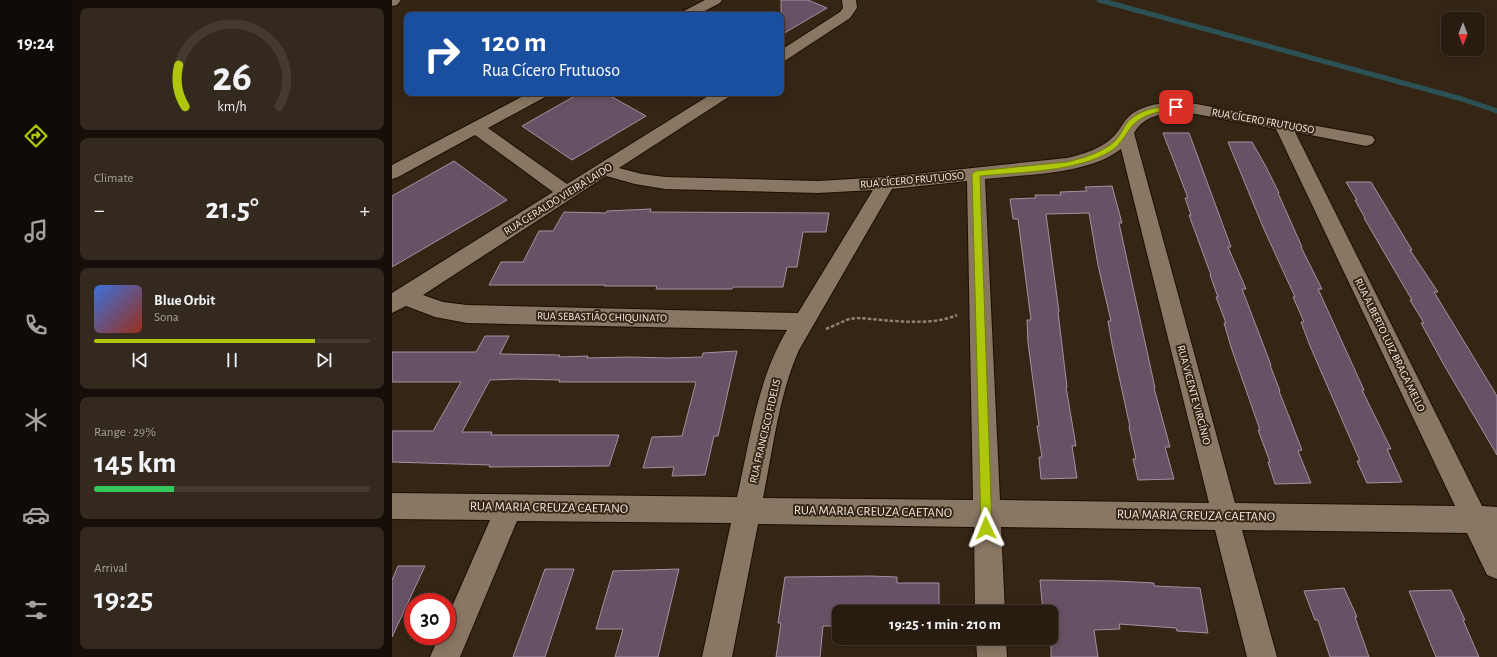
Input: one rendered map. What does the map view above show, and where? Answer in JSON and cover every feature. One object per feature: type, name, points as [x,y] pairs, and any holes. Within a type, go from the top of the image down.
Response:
[{"type":"street","points":[[693,12],[715,0]]},
{"type":"street","points":[[784,55],[845,15],[850,8],[849,0]]},
{"type":"street","points":[[392,172],[535,96]]},
{"type":"street","name":"RUA GERALDO VIEIRA LAIDO","points":[[399,300],[719,96]]},
{"type":"street","name":"RUA CÍCERO FRUTUOSO","points":[[605,169],[636,179],[665,183],[818,187],[886,183],[976,174],[1083,161],[1109,150],[1119,142],[1130,124],[1142,115],[1157,109],[1176,107],[1196,109],[1366,140]]},
{"type":"street","name":"RUA ALBERTO LUIZ BRAGA MELLO","points":[[1283,125],[1486,520],[1497,565]]},
{"type":"street","points":[[476,128],[567,193]]},
{"type":"street","name":"RUA VICENTE VIRGÍNIO","points":[[1125,132],[1262,657]]},
{"type":"street","points":[[976,174],[990,605]]},
{"type":"street","name":"RUA FRANCISCO FIDELIS","points":[[717,657],[772,394],[779,368],[790,344],[886,183]]},
{"type":"street","name":"RUA SEBASTIÃO CHIQUINATO","points":[[399,300],[418,303],[432,309],[467,314],[803,322]]},
{"type":"street","name":"RUA MARIA CREUZA CAETANO","points":[[392,506],[1486,520]]},
{"type":"street","points":[[445,657],[509,508]]},
{"type":"street","points":[[991,645],[992,657]]},
{"type":"path","points":[[790,344],[849,319],[858,318],[938,322],[950,318],[980,301]]},
{"type":"building","points":[[781,0],[808,0],[827,8],[784,33],[784,12],[781,12]]},
{"type":"building","points":[[575,96],[610,96],[646,116],[572,160],[522,126]]},
{"type":"building","points":[[1163,133],[1189,133],[1231,247],[1228,247],[1246,289],[1242,289],[1302,450],[1298,451],[1311,483],[1275,484],[1268,462],[1270,462],[1258,430],[1260,430],[1231,347],[1224,323],[1226,323],[1216,297],[1218,297],[1211,275],[1189,215],[1191,215],[1185,198],[1188,198]]},
{"type":"building","points":[[1228,142],[1252,142],[1265,165],[1279,193],[1301,247],[1322,289],[1318,289],[1364,390],[1362,390],[1391,449],[1387,449],[1402,482],[1367,483],[1357,461],[1360,461],[1310,346],[1301,322],[1304,322],[1293,297],[1295,297],[1263,227]]},
{"type":"building","points":[[454,161],[507,200],[392,267],[392,196]]},
{"type":"building","points":[[1346,182],[1371,182],[1412,250],[1410,250],[1438,292],[1434,292],[1497,396],[1497,455],[1444,365],[1421,323],[1424,323],[1410,300],[1412,300],[1364,218],[1355,200],[1357,200]]},
{"type":"building","points":[[1112,186],[1122,223],[1119,223],[1154,388],[1170,447],[1165,447],[1174,479],[1138,480],[1133,459],[1136,459],[1130,427],[1108,321],[1111,321],[1098,265],[1089,213],[1046,214],[1059,312],[1066,387],[1076,446],[1072,446],[1077,478],[1041,479],[1039,457],[1042,457],[1028,343],[1027,320],[1031,320],[1018,219],[1013,219],[1010,199],[1036,198],[1035,195],[1061,195],[1060,192],[1087,191],[1085,187]]},
{"type":"building","points":[[651,209],[650,212],[829,213],[826,232],[803,232],[797,267],[787,267],[783,287],[656,289],[657,286],[489,285],[501,262],[523,262],[539,231],[553,231],[564,212],[606,213],[607,211]]},
{"type":"building","points":[[485,336],[509,336],[500,354],[560,355],[559,357],[588,356],[587,358],[667,358],[702,357],[703,353],[737,351],[718,436],[714,436],[705,475],[672,476],[674,467],[643,468],[652,437],[682,436],[696,382],[559,382],[560,380],[490,380],[462,432],[492,432],[491,435],[619,435],[609,466],[489,467],[490,465],[392,462],[392,431],[433,431],[461,382],[392,382],[392,352],[476,352]]},
{"type":"building","points":[[398,566],[425,566],[412,593],[404,593],[404,611],[392,637],[392,580]]},
{"type":"building","points":[[545,569],[574,569],[545,657],[513,657]]},
{"type":"building","points":[[679,569],[658,657],[615,657],[623,629],[596,629],[613,571]]},
{"type":"building","points":[[785,577],[897,577],[897,583],[939,583],[939,605],[832,605],[832,626],[823,626],[820,657],[776,657],[781,623],[778,623]]},
{"type":"building","points":[[1040,580],[1115,581],[1154,583],[1154,586],[1200,588],[1208,633],[1177,631],[1176,628],[1119,624],[1120,629],[1094,630],[1098,657],[1051,657],[1051,645],[1058,645],[1058,605],[1042,605]]},
{"type":"building","points":[[1344,588],[1357,617],[1355,617],[1369,657],[1330,657],[1318,620],[1315,620],[1304,591]]},
{"type":"building","points":[[1451,590],[1465,620],[1463,620],[1479,657],[1436,657],[1409,591]]},
{"type":"waterway","points":[[1099,0],[1462,99],[1497,111]]},
{"type":"route","points":[[986,528],[976,174],[1083,161],[1109,150],[1119,142],[1130,124],[1135,119],[1157,109],[1176,107]]}]
